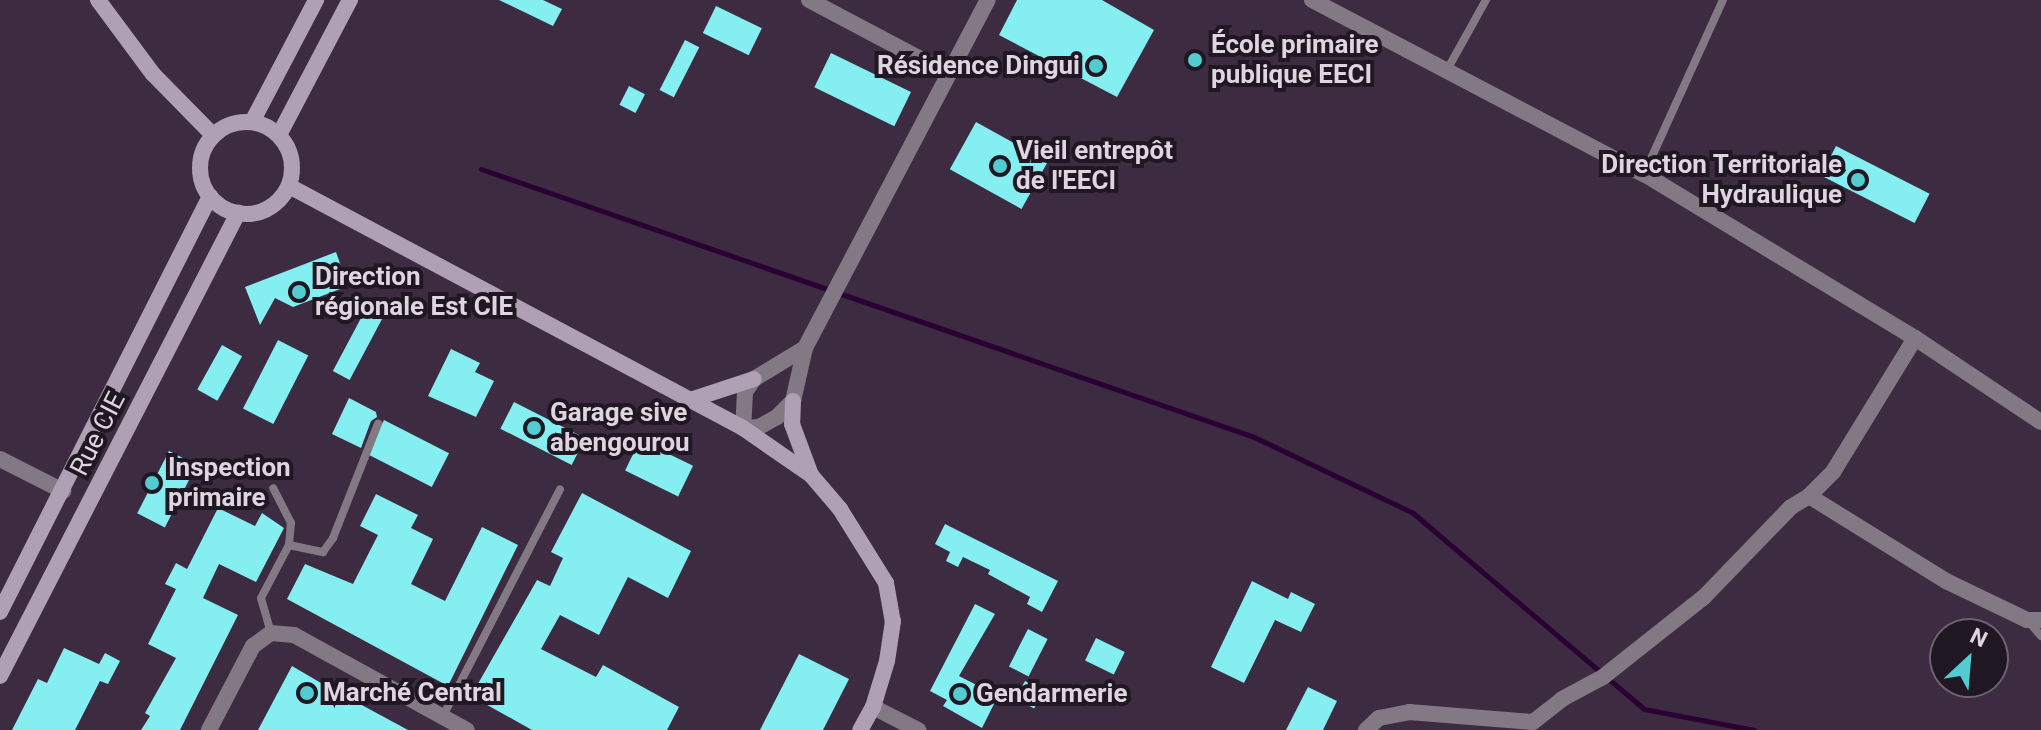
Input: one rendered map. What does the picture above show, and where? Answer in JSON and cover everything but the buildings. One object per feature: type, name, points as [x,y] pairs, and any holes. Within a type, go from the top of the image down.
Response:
[{"type":"street","points":[[98,0],[153,74],[213,135]]},
{"type":"street","points":[[252,122],[316,0]]},
{"type":"street","points":[[279,135],[350,0]]},
{"type":"street","points":[[809,0],[949,74]]},
{"type":"street","points":[[811,475],[792,424],[793,401],[805,348],[988,0]]},
{"type":"street","points":[[1312,0],[1644,174],[1915,338],[2041,422]]},
{"type":"street","points":[[252,122],[279,135],[292,159],[289,186],[276,203],[258,212],[238,213],[223,207],[210,196],[201,176],[202,154],[213,135],[231,124],[252,122]]},
{"type":"street","points":[[289,186],[743,428],[811,475],[840,509],[886,583],[893,621],[887,661],[873,707],[860,730]]},
{"type":"street","name":"Rue CIE","points":[[0,612],[210,196]]},
{"type":"street","name":"Rue CIE","points":[[0,676],[238,213]]},
{"type":"street","points":[[1366,730],[1379,718],[1409,712],[1533,722],[1562,699],[1603,677],[1704,597],[1791,507],[1809,496],[1847,452],[1915,338]]},
{"type":"street","points":[[690,400],[754,379],[805,348]]},
{"type":"street","points":[[743,428],[745,392],[754,379]]},
{"type":"street","points":[[743,428],[759,427],[777,417],[793,401]]},
{"type":"street","points":[[0,459],[63,491]]},
{"type":"street","points":[[1809,496],[1946,581],[2034,620]]},
{"type":"street","points":[[209,730],[253,646],[271,633],[294,635],[467,730]]},
{"type":"street","points":[[873,707],[918,730]]},
{"type":"lane","points":[[1446,70],[1486,0]]},
{"type":"lane","points":[[1644,174],[1723,0]]},
{"type":"lane","points":[[289,545],[323,552],[333,538],[378,424]]},
{"type":"lane","points":[[271,633],[261,598],[289,545],[291,523],[273,488]]},
{"type":"lane","points":[[443,717],[560,489]]},
{"type":"lane","points":[[2034,620],[2041,636]]},
{"type":"waterway","points":[[481,169],[1254,437],[1413,513],[1644,709],[1754,730]]},
{"type":"place","name":"École primaire publique EECI","points":[[1195,60]]},
{"type":"place","name":"Résidence Dingui","points":[[1096,66]]},
{"type":"place","name":"Vieil entrepôt de l'EECI","points":[[1000,166]]},
{"type":"place","name":"Direction Territoriale Hydraulique","points":[[1858,180]]},
{"type":"place","name":"Direction régionale Est CIE","points":[[299,292]]},
{"type":"place","name":"Garage sive abengourou","points":[[534,428]]},
{"type":"place","name":"Inspection primaire","points":[[152,483]]},
{"type":"place","name":"Marché Central","points":[[307,693]]},
{"type":"place","name":"Gendarmerie","points":[[960,694]]}]
